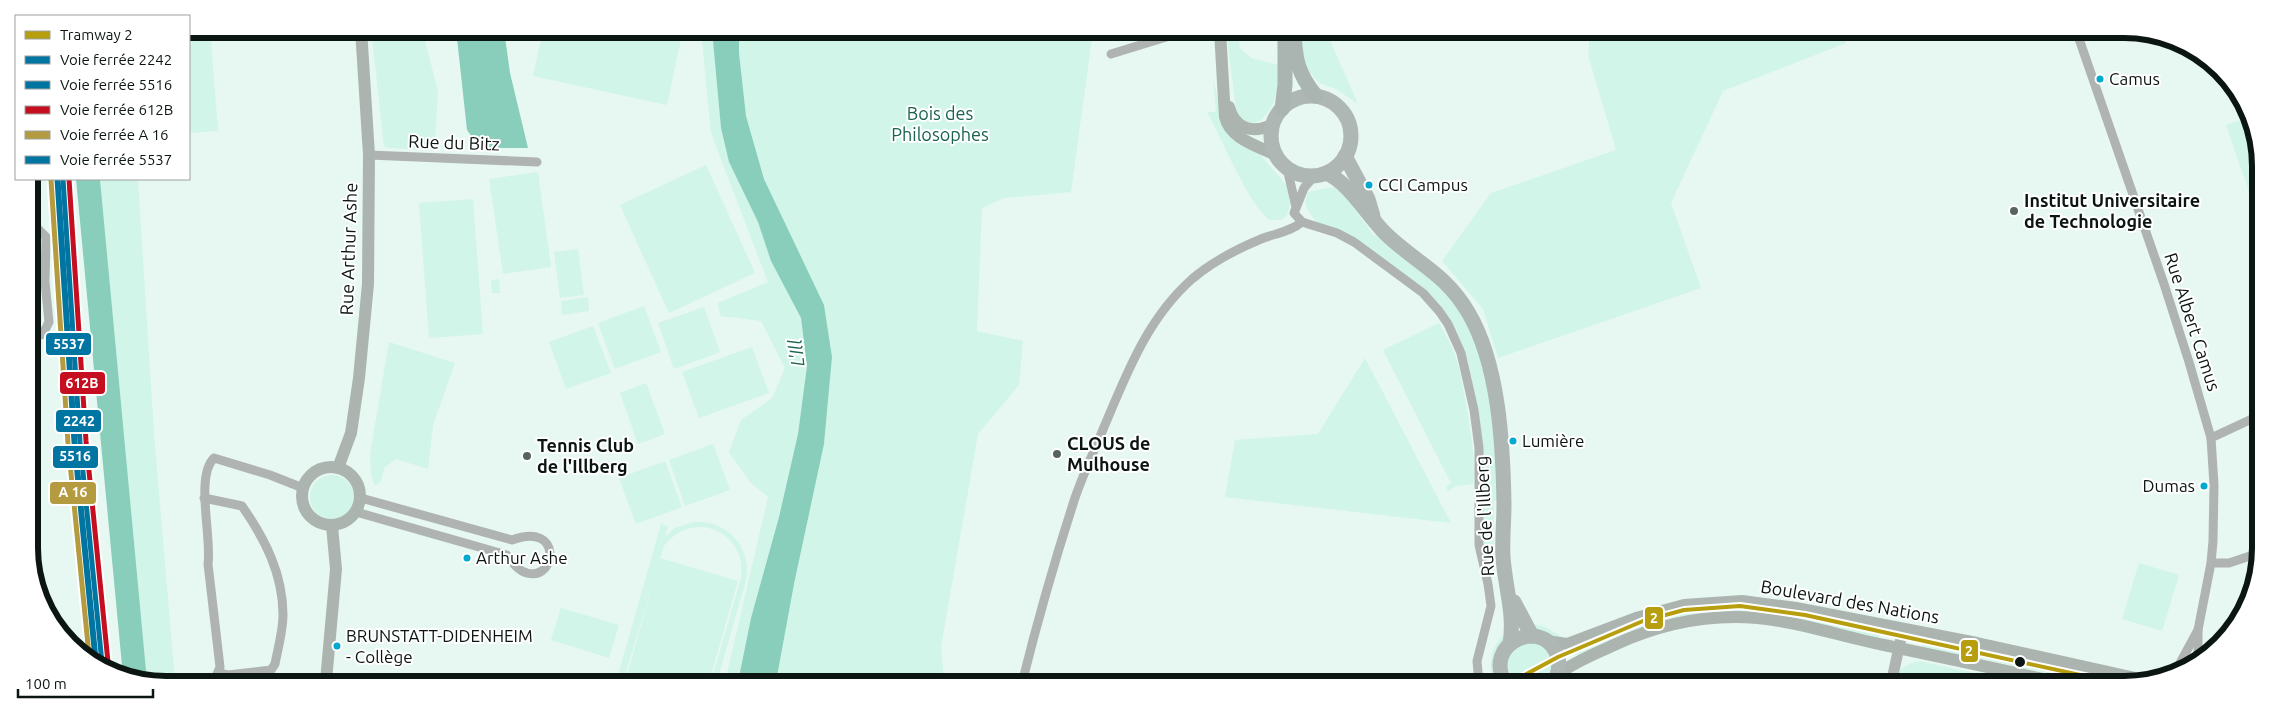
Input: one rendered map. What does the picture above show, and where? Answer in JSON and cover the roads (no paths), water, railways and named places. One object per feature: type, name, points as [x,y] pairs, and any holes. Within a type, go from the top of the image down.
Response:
[{"type":"highway","points":[[1282,109],[1285,85],[1285,37]]},
{"type":"highway","points":[[1294,37],[1296,59],[1301,76],[1316,96]]},
{"type":"main road","name":"Rue Arthur Ashe","points":[[338,468],[351,433],[359,378],[368,284],[369,155],[362,37]]},
{"type":"main road","points":[[1220,37],[1225,117],[1229,127],[1244,139],[1276,155],[1287,168],[1304,175],[1320,174],[1338,179],[1373,218]]},
{"type":"main road","points":[[1224,87],[1231,113],[1240,126],[1258,130],[1273,124]]},
{"type":"main road","points":[[1276,155],[1272,140],[1273,124],[1282,109],[1292,101],[1303,97],[1316,96],[1334,103],[1342,110],[1348,121],[1351,141],[1340,163],[1320,174]]},
{"type":"main road","points":[[1345,156],[1368,199],[1373,218]]},
{"type":"main road","name":"Rue de l'Illberg","points":[[1373,218],[1385,234],[1441,278],[1469,313],[1487,358],[1500,442],[1504,504],[1503,554],[1513,626],[1510,644],[1503,652],[1500,663],[1502,676]]},
{"type":"main road","points":[[324,468],[338,468],[356,480],[360,498],[356,512],[346,522],[332,526],[322,524],[309,517],[301,499],[303,488],[310,476],[324,468]]},
{"type":"main road","points":[[326,676],[336,569],[332,526]]},
{"type":"main road","name":"Rue de l'Illberg","points":[[1507,588],[1539,638],[1553,647],[1558,656],[1556,676]]},
{"type":"main road","name":"Boulevard des Nations","points":[[1539,638],[1567,644],[1651,613],[1684,605],[1725,601],[1763,603],[1984,645],[2126,676]]},
{"type":"main road","name":"Boulevard des Nations","points":[[1560,676],[1573,664],[1644,632],[1688,621],[1720,617],[1779,621],[2028,676]]},
{"type":"main road","points":[[1510,644],[1520,637],[1539,638]]},
{"type":"street","points":[[1111,54],[1166,37]]},
{"type":"street","name":"Rue Albert Camus","points":[[2078,37],[2164,284],[2211,438],[2214,500],[2211,563],[2198,630],[2198,652]]},
{"type":"street","name":"Rue du Bitz","points":[[369,155],[537,162]]},
{"type":"street","points":[[1287,168],[1295,210],[1302,222],[1345,236],[1385,264],[1432,302],[1448,324],[1461,353],[1474,410],[1479,448],[1479,545],[1491,606],[1477,661],[1478,676]]},
{"type":"street","points":[[1295,210],[1304,188],[1320,174]]},
{"type":"street","points":[[1024,676],[1073,502],[1124,379],[1146,334],[1158,315],[1171,300],[1203,270],[1233,252],[1261,239],[1294,229],[1302,222]]},
{"type":"street","points":[[38,230],[46,237],[46,282],[49,325],[43,334],[38,336]]},
{"type":"street","points":[[2211,438],[2252,419]]},
{"type":"street","points":[[216,676],[220,667],[209,572],[210,552],[204,498],[207,467],[214,458],[270,475],[303,488]]},
{"type":"street","points":[[204,498],[242,506],[259,531],[278,573],[283,616],[276,664],[271,670],[220,676]]},
{"type":"street","points":[[356,512],[506,555],[517,568],[526,573],[536,574],[545,568],[550,561],[551,550],[545,540],[536,535],[524,535],[512,540],[360,498]]},
{"type":"street","points":[[2211,563],[2230,563],[2251,556]]},
{"type":"street","points":[[1892,676],[1903,629]]},
{"type":"street","name":"Rue Albert Camus","points":[[2180,663],[2198,630]]},
{"type":"tram line","name":"2","points":[[1523,676],[1558,657],[1643,621],[1684,610],[1740,606],[1805,615],[2085,676]]},
{"type":"rail line","name":"5516","points":[[57,180],[74,442],[95,655]]},
{"type":"rail line","name":"5537","points":[[58,180],[75,442],[96,655]]},
{"type":"rail line","name":"2242","points":[[63,180],[80,442],[102,659]]},
{"type":"rail line","name":"612B","points":[[69,180],[86,441],[108,662]]},
{"type":"place","name":"Camus","points":[[2100,79]]},
{"type":"place","name":"CCI Campus","points":[[1369,185]]},
{"type":"place","name":"Institut Universitaire de Technologie","points":[[2014,211]]},
{"type":"place","name":"Lumière","points":[[1513,441]]},
{"type":"place","name":"CLOUS de Mulhouse","points":[[1057,454]]},
{"type":"place","name":"Tennis Club de l'Illberg","points":[[527,456]]},
{"type":"place","name":"Dumas","points":[[2204,486]]},
{"type":"place","name":"Arthur Ashe","points":[[467,558]]},
{"type":"place","name":"BRUNSTATT-DIDENHEIM - Collège","points":[[337,646]]},
{"type":"park label","name":"Bois des Philosophes","points":[[940,124]]},
{"type":"water label","name":"L'Ill","points":[[796,353]]}]
